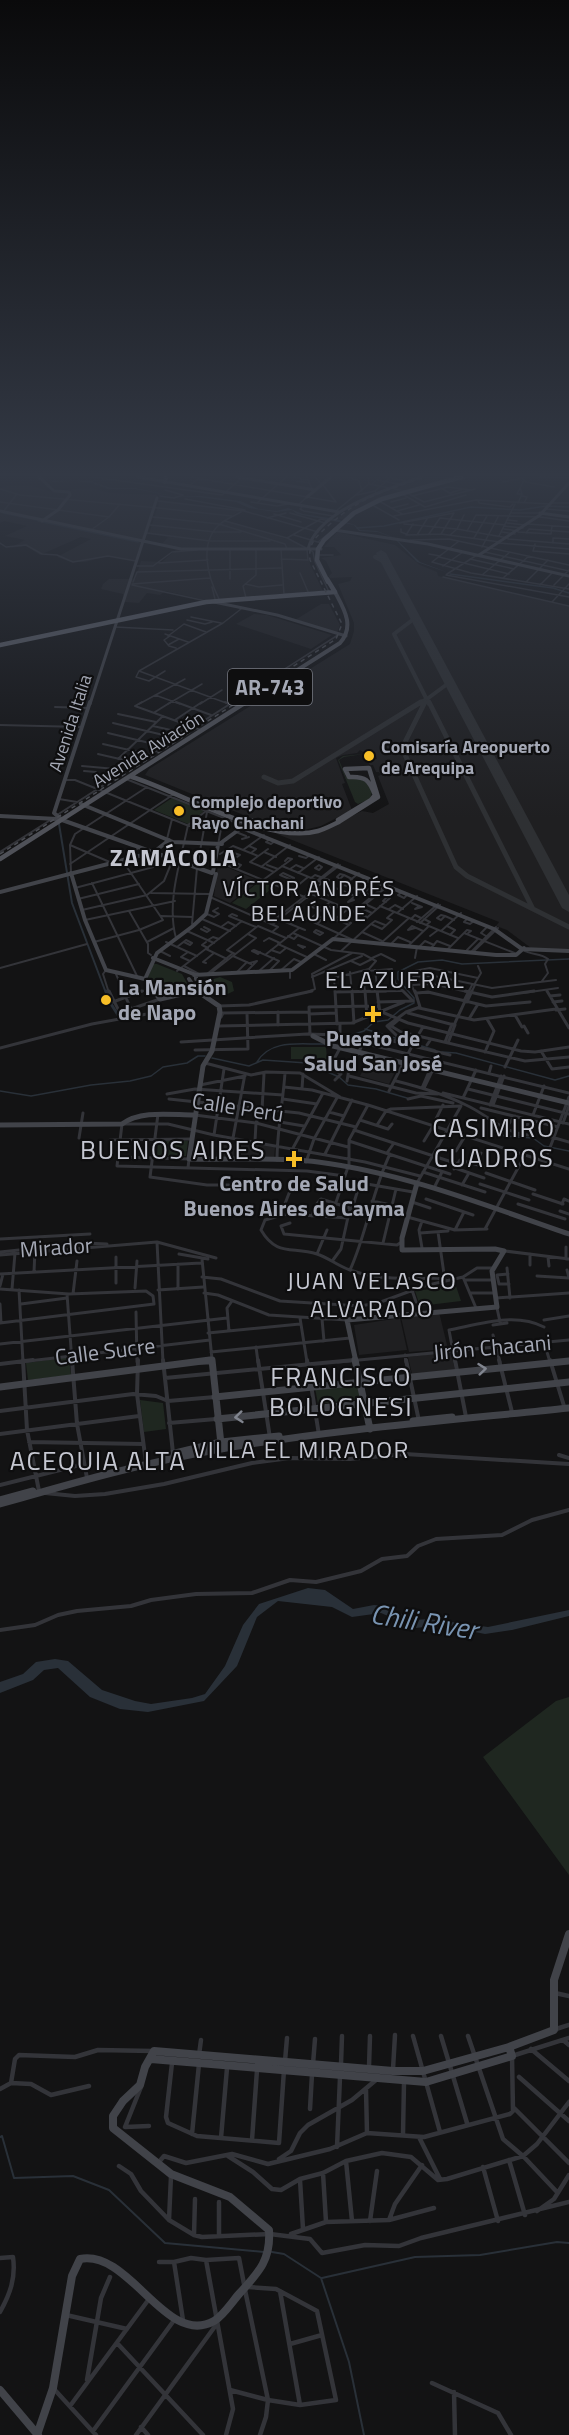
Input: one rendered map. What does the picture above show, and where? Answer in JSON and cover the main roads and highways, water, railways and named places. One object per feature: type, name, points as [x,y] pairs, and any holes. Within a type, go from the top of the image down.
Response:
[{"type":"highway","points":[[0,645],[210,601],[332,592]]},
{"type":"main road","name":"Avenida Aviación","points":[[132,775],[139,774],[141,770],[342,636],[349,624],[332,592]]},
{"type":"main road","name":"Avenida Aviación","points":[[0,856],[57,818],[102,790],[132,775],[201,730]]},
{"type":"main road","points":[[132,775],[270,830],[291,834],[317,832],[339,821],[378,797],[369,768],[345,769],[350,777],[367,778],[375,792],[374,797],[339,821]]},
{"type":"main road","points":[[168,789],[252,822]]},
{"type":"water","name":"Chili River","points":[[308,1588],[325,1590],[353,1609],[374,1605],[384,1606],[415,1620],[429,1619],[488,1627],[569,1610],[569,1616],[485,1634],[440,1625],[416,1628],[381,1613],[352,1617],[332,1607],[278,1601],[257,1617],[237,1666],[204,1701],[148,1712],[120,1709],[90,1697],[58,1668],[44,1670],[33,1680],[0,1693],[0,1682],[23,1674],[36,1662],[55,1659],[68,1661],[102,1690],[135,1701],[151,1704],[205,1694],[225,1666],[243,1625],[259,1604]]},
{"type":"waterway","points":[[561,591],[569,593]]},
{"type":"waterway","points":[[59,824],[72,903],[106,993]]},
{"type":"waterway","points":[[366,1029],[374,1022],[388,1020],[400,1010],[414,1003],[414,998],[398,979],[398,972],[418,962],[442,960],[462,964],[569,959]]},
{"type":"waterway","points":[[106,991],[110,1002]]},
{"type":"waterway","points":[[111,1004],[120,1018]]},
{"type":"waterway","points":[[329,1042],[366,1029]]},
{"type":"waterway","points":[[366,1029],[435,1050]]},
{"type":"waterway","points":[[257,1062],[263,1054],[279,1046],[325,1044]]},
{"type":"waterway","points":[[442,1052],[456,1053],[555,1080],[569,1076]]},
{"type":"waterway","points":[[0,1091],[31,1096],[91,1085],[130,1081],[151,1076],[163,1067],[187,1063],[198,1056],[205,1056]]},
{"type":"waterway","points":[[212,1058],[249,1066],[263,1060],[307,1063],[339,1077],[348,1085],[376,1089],[407,1098]]},
{"type":"waterway","points":[[487,1118],[504,1136],[533,1138],[544,1146],[569,1151]]},
{"type":"waterway","points":[[0,2137],[2,2136],[14,2178],[73,2176],[109,2190],[165,2243],[264,2252]]},
{"type":"waterway","points":[[322,2278],[415,2257],[480,2255],[557,2242],[569,2243]]},
{"type":"waterway","points":[[272,2252],[284,2254],[321,2278],[349,2362],[364,2435]]},
{"type":"railway","points":[[0,854],[336,639],[342,624],[325,591]]},
{"type":"place","name":"Comisaría Areopuerto de Arequipa","points":[[369,756]]},
{"type":"place","name":"Complejo deportivo Rayo Chachani","points":[[179,811]]},
{"type":"place","name":"La Mansión de Napo","points":[[106,1000]]},
{"type":"place","name":"Puesto de Salud San José","points":[[373,1014]]},
{"type":"place","name":"Centro de Salud Buenos Aires de Cayma","points":[[294,1159]]},
{"type":"district","name":"ZAMÁCOLA","points":[[174,857]]},
{"type":"district","name":"VÍCTOR ANDRÉS BELAÚNDE","points":[[309,900]]},
{"type":"district","name":"EL AZUFRAL","points":[[395,979]]},
{"type":"district","name":"CASIMIRO CUADROS","points":[[494,1142]]},
{"type":"district","name":"BUENOS AIRES","points":[[173,1149]]},
{"type":"district","name":"JUAN VELASCO ALVARADO","points":[[372,1294]]},
{"type":"district","name":"FRANCISCO BOLOGNESI","points":[[341,1391]]},
{"type":"district","name":"VILLA EL MIRADOR","points":[[301,1449]]},
{"type":"district","name":"ACEQUIA ALTA","points":[[98,1460]]}]
